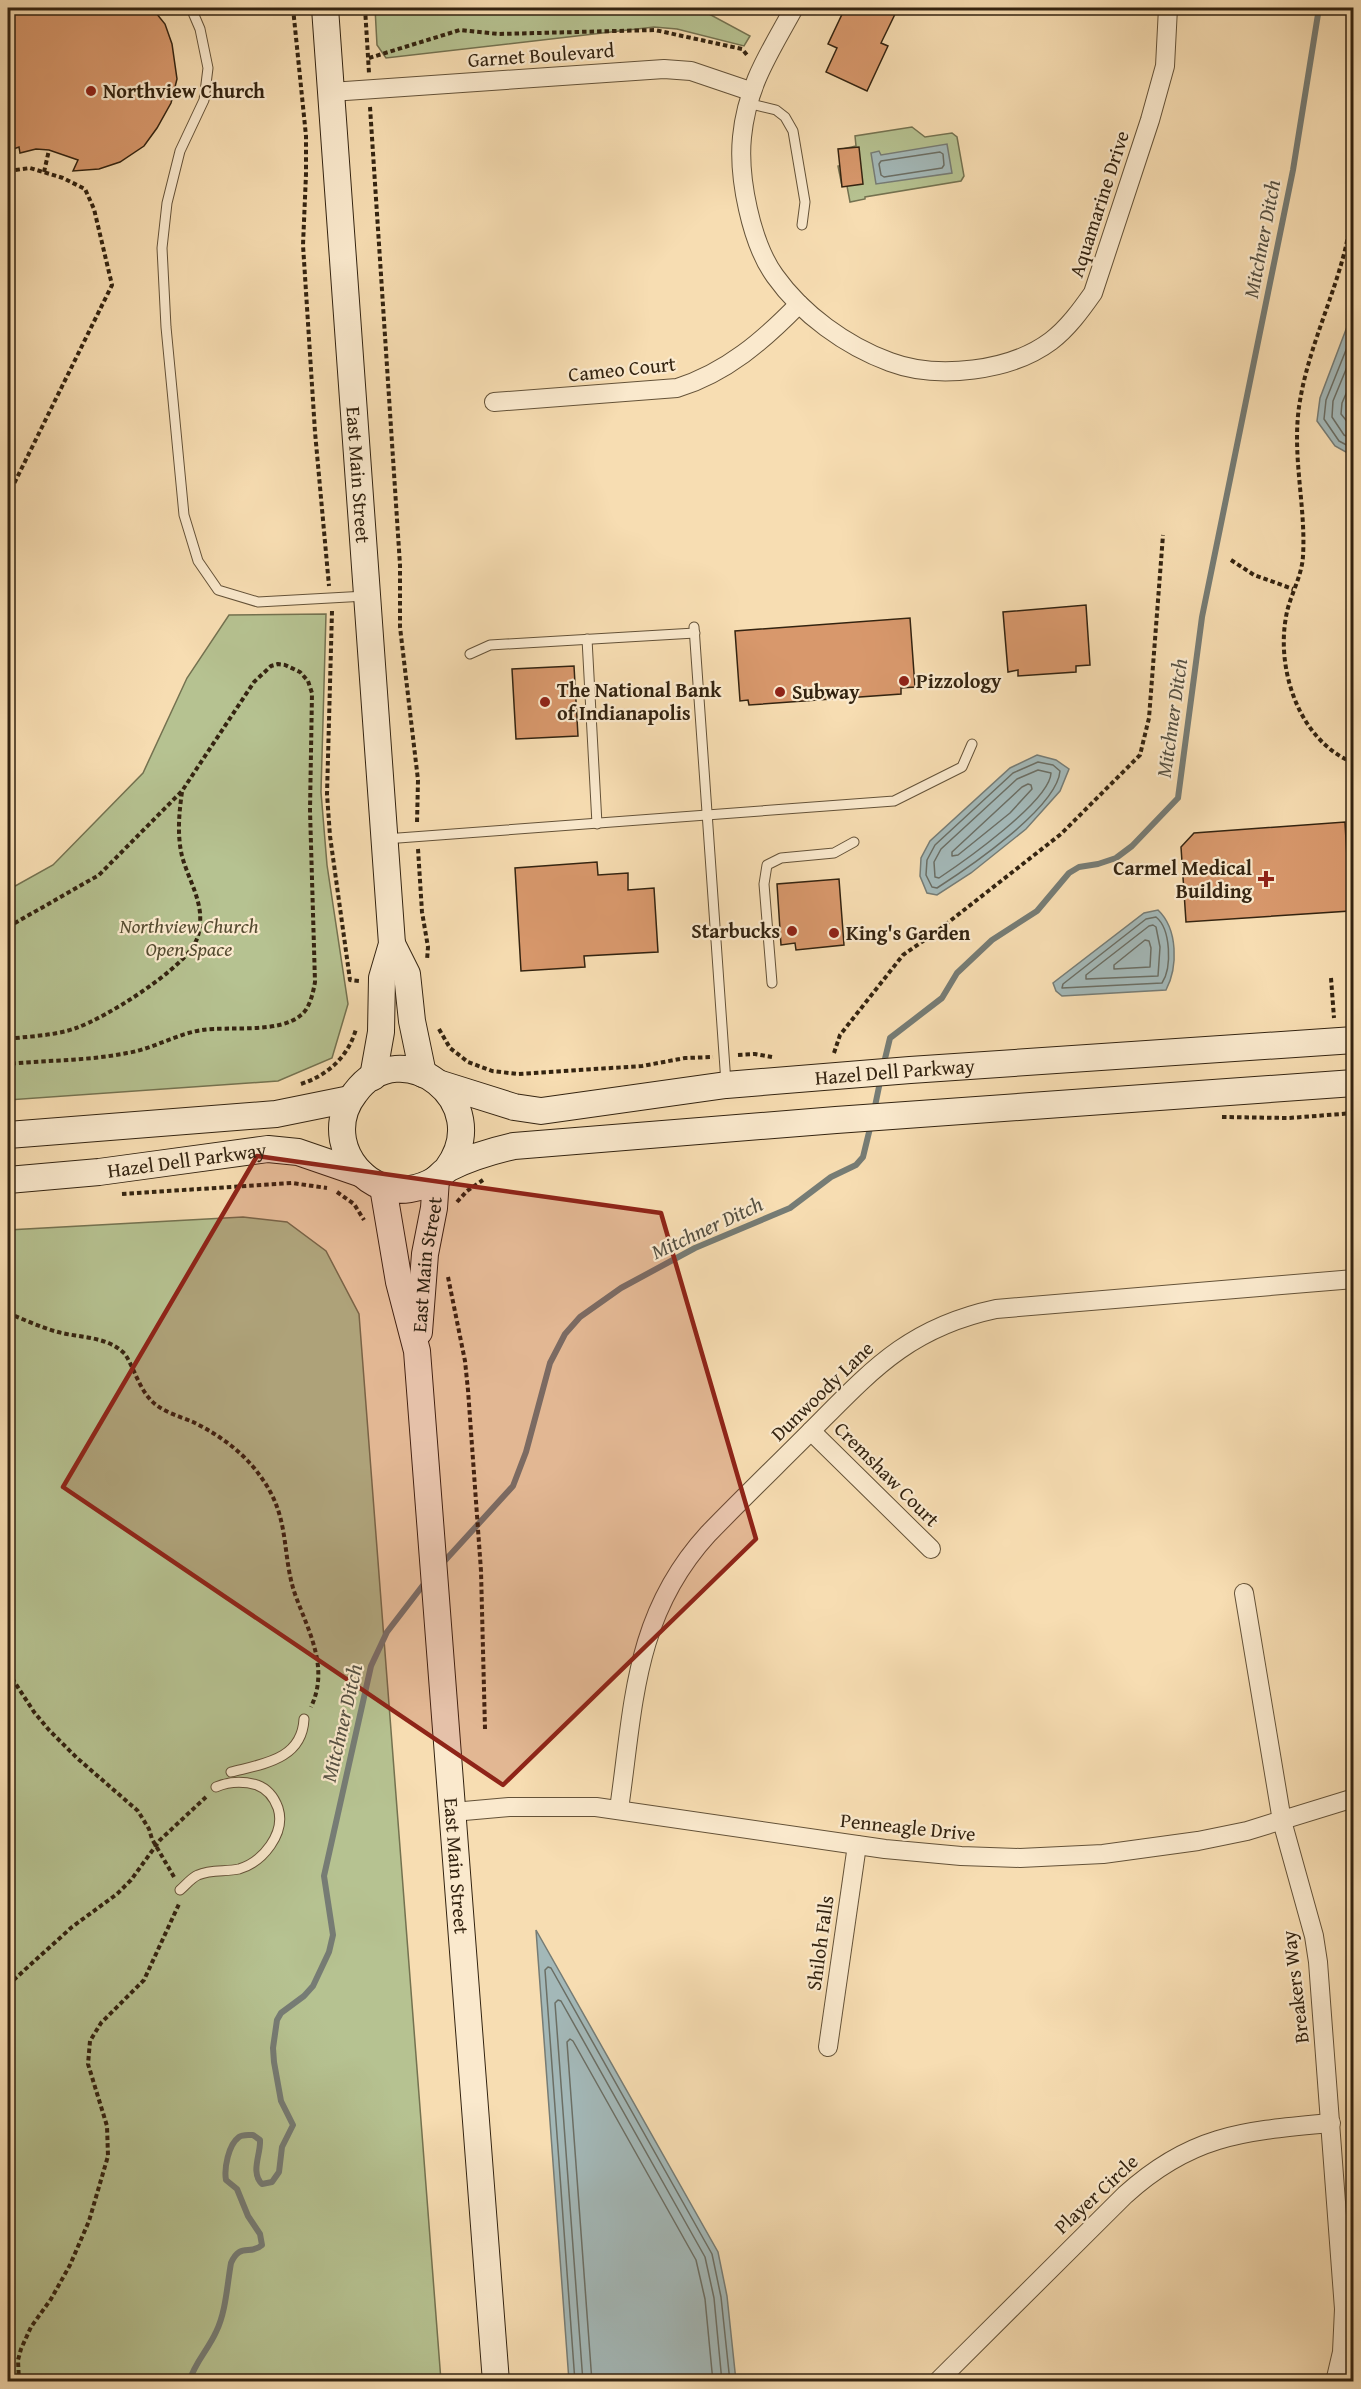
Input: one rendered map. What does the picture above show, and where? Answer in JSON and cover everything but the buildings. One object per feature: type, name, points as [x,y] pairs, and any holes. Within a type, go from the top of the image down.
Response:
[{"type":"main road","name":"East Main Street","points":[[325,8],[392,944],[382,978],[381,1032],[373,1077]]},
{"type":"main road","name":"East Main Street","points":[[392,944],[407,974],[412,1021],[432,1079]]},
{"type":"main road","name":"Hazel Dell Parkway","points":[[432,1079],[514,1107],[541,1111],[726,1085],[840,1065],[910,1070],[1353,1040]]},
{"type":"main road","points":[[442,1174],[458,1152],[462,1131],[454,1100],[432,1079],[403,1070],[373,1077],[357,1090],[350,1099],[342,1121],[342,1133],[348,1155],[362,1174],[383,1187],[411,1189],[489,1152],[514,1146],[836,1120],[1353,1083]]},
{"type":"main road","name":"Hazel Dell Parkway","points":[[8,1135],[276,1114],[350,1099]]},
{"type":"main road","name":"Hazel Dell Parkway","points":[[8,1180],[99,1172],[268,1149],[298,1152],[362,1174]]},
{"type":"main road","name":"East Main Street","points":[[417,1350],[425,1279],[425,1254],[442,1174]]},
{"type":"main road","name":"East Main Street","points":[[383,1187],[399,1282],[417,1350],[496,2382]]},
{"type":"street","name":"Aquamarine Drive","points":[[794,8],[761,67],[749,97],[742,138],[742,159],[754,233],[774,274],[799,304],[823,325],[865,351],[892,363],[919,368],[969,370],[997,365],[1023,356],[1051,341],[1076,317],[1093,293],[1150,120],[1165,66],[1168,8]]},
{"type":"street","name":"Garnet Boulevard","points":[[331,92],[664,69],[691,71],[749,97]]},
{"type":"street","name":"Cameo Court","points":[[494,402],[677,388],[699,381],[721,370],[746,353],[775,329],[799,304]]},
{"type":"street","name":"Dunwoody Lane","points":[[619,1809],[645,1640],[662,1599],[681,1567],[697,1545],[866,1375],[896,1351],[927,1332],[976,1313],[1013,1306],[1353,1279]]},
{"type":"street","name":"Cremshaw Court","points":[[811,1431],[931,1549]]},
{"type":"street","name":"Breakers Way","points":[[1244,1593],[1282,1821],[1314,1936],[1322,2002],[1344,2309],[1342,2352],[1335,2382]]},
{"type":"street","name":"Penneagle Drive","points":[[453,1812],[583,1806],[619,1809],[857,1845],[982,1858],[1079,1856],[1198,1841],[1282,1821],[1353,1798]]},
{"type":"street","name":"Shiloh Falls","points":[[828,2047],[857,1845]]},
{"type":"street","name":"Player Circle","points":[[937,2382],[1125,2195],[1150,2173],[1189,2150],[1227,2136],[1263,2129],[1331,2123]]},
{"type":"lane","points":[[191,8],[200,29],[208,68],[204,100],[180,151],[167,203],[162,248],[166,327],[184,515],[198,561],[218,590],[258,602],[368,596]]},
{"type":"lane","points":[[749,97],[776,110],[785,117],[793,131],[805,202],[802,225]]},
{"type":"lane","points":[[470,654],[490,645],[695,630],[726,1085]]},
{"type":"lane","points":[[587,639],[597,824]]},
{"type":"lane","points":[[384,839],[894,801],[962,767],[972,744]]},
{"type":"lane","points":[[772,983],[764,884],[767,865],[781,858],[834,853],[854,842]]},
{"type":"lane","points":[[231,1772],[268,1762],[290,1752],[302,1734],[304,1719]]},
{"type":"lane","points":[[180,1890],[199,1874],[215,1870],[238,1869],[250,1864],[270,1847],[277,1833],[279,1811],[274,1798],[266,1788],[241,1782],[226,1782],[216,1787]]},
{"type":"path","points":[[293,8],[306,136],[303,245],[315,432],[332,614],[327,785],[330,836],[350,980],[360,981],[359,992]]},
{"type":"path","points":[[365,8],[400,565],[400,627],[419,792],[417,837],[422,912],[428,947],[426,964]]},
{"type":"path","points":[[369,58],[460,30],[498,34],[655,30],[742,49],[761,67]]},
{"type":"path","points":[[44,172],[50,150]]},
{"type":"path","points":[[1353,165],[1347,243],[1304,382],[1299,408],[1298,471],[1304,532],[1303,561],[1286,618],[1284,638],[1290,688],[1307,724],[1321,741],[1342,759],[1353,763]]},
{"type":"path","points":[[8,171],[30,168],[85,189],[94,209],[112,285],[8,496]]},
{"type":"path","points":[[840,1065],[834,1049],[840,1035],[903,955],[936,932],[1061,834],[1140,755],[1149,718],[1163,535]]},
{"type":"path","points":[[1231,560],[1254,574],[1293,590]]},
{"type":"path","points":[[8,927],[99,875],[182,791],[235,710],[262,674],[278,664],[300,672],[308,681],[312,693],[310,810],[315,982],[308,1005],[302,1015],[272,1026],[204,1029],[126,1054],[8,1064]]},
{"type":"path","points":[[8,1039],[59,1032],[90,1022],[146,988],[169,971],[192,948],[197,939],[200,914],[180,844],[179,812],[182,791]]},
{"type":"path","points":[[1331,978],[1334,1018]]},
{"type":"path","points":[[297,1085],[335,1065],[350,1047],[358,1023]]},
{"type":"path","points":[[437,1025],[450,1048],[468,1062],[492,1071],[518,1074],[642,1066],[696,1058]]},
{"type":"path","points":[[454,1208],[468,1191],[491,1176]]},
{"type":"path","points":[[114,1194],[281,1184],[307,1185],[341,1193],[354,1204],[366,1223]]},
{"type":"path","points":[[448,1280],[465,1361],[481,1571],[485,1730]]},
{"type":"path","points":[[8,1313],[61,1333],[102,1341],[120,1349],[149,1398],[171,1413],[224,1439],[238,1450],[263,1479],[279,1511],[284,1527],[295,1594],[317,1656],[318,1689],[304,1719]]},
{"type":"path","points":[[8,1672],[30,1707],[49,1730],[77,1758],[138,1811],[180,1890],[181,1897],[176,1913],[144,1980],[101,2023],[90,2041],[88,2064],[107,2126],[108,2156],[89,2221],[70,2265],[51,2299],[31,2326],[21,2349],[18,2360],[19,2382]]},
{"type":"path","points":[[8,1985],[72,1927],[117,1894],[156,1846],[216,1787]]},
{"type":"highlighted area","points":[[257,1156],[661,1213],[756,1539],[503,1785],[63,1487]]},
{"type":"green space","points":[[375,8],[698,8],[750,36],[744,46],[677,29],[654,27],[386,58],[377,45]]},
{"type":"green space","points":[[912,127],[925,137],[952,133],[957,137],[964,176],[961,181],[865,197],[865,199],[850,202],[847,186],[842,186],[838,166],[844,165],[842,149],[856,146],[855,136]]},
{"type":"green space","name":"Northview Church Open Space","points":[[326,614],[321,792],[327,865],[348,1004],[332,1058],[278,1081],[8,1100],[8,890],[53,865],[143,773],[187,678],[229,615]]},
{"type":"green space","points":[[243,1217],[287,1222],[326,1251],[359,1314],[441,2381],[8,2381],[8,1230]]},
{"type":"water","points":[[947,144],[952,173],[876,184],[871,153],[879,151],[881,155]]},
{"type":"water","points":[[1353,311],[1353,456],[1335,446],[1317,421],[1320,398]]},
{"type":"water","points":[[1037,755],[1056,760],[1069,769],[1060,791],[1026,829],[971,873],[937,895],[927,893],[920,876],[921,858],[930,841],[1010,768]]},
{"type":"water","points":[[1158,910],[1169,927],[1174,948],[1173,970],[1166,990],[1062,996],[1056,991],[1053,983],[1144,913]]},
{"type":"water","points":[[536,1930],[718,2252],[727,2296],[736,2381],[569,2381]]},
{"type":"waterway","name":"Mitchner Ditch","points":[[883,1067],[890,1038],[942,998],[957,973],[992,940],[1037,911],[1069,873],[1079,867],[1116,858],[1132,846],[1178,798],[1202,617],[1293,170],[1319,8]]},
{"type":"waterway","name":"Mitchner Ditch","points":[[874,1111],[881,1077]]},
{"type":"waterway","name":"Mitchner Ditch","points":[[440,1566],[513,1486],[526,1452],[550,1363],[565,1334],[580,1317],[621,1288],[695,1248],[790,1208],[831,1177],[856,1165],[863,1157],[871,1124]]},
{"type":"waterway","name":"Mitchner Ditch","points":[[189,2382],[219,2324],[234,2257],[242,2251],[253,2250],[262,2245],[260,2234],[248,2216],[237,2189],[226,2180],[228,2157],[239,2137],[253,2135],[260,2140],[256,2168],[262,2184],[272,2182],[279,2172],[282,2147],[293,2125],[281,2101],[274,2062],[273,2048],[277,2020],[281,2013],[304,1996],[313,1986],[329,1952],[333,1935],[324,1876],[371,1666],[387,1632],[427,1580]]},
{"type":"place","name":"Northview Church","points":[[91,91]]},
{"type":"place","name":"Pizzology","points":[[904,681]]},
{"type":"place","name":"Subway","points":[[780,692]]},
{"type":"place","name":"The National Bank of Indianapolis","points":[[545,702]]},
{"type":"place","name":"Carmel Medical Building","points":[[1266,879]]},
{"type":"place","name":"Starbucks","points":[[792,931]]},
{"type":"place","name":"King's Garden","points":[[834,933]]}]
